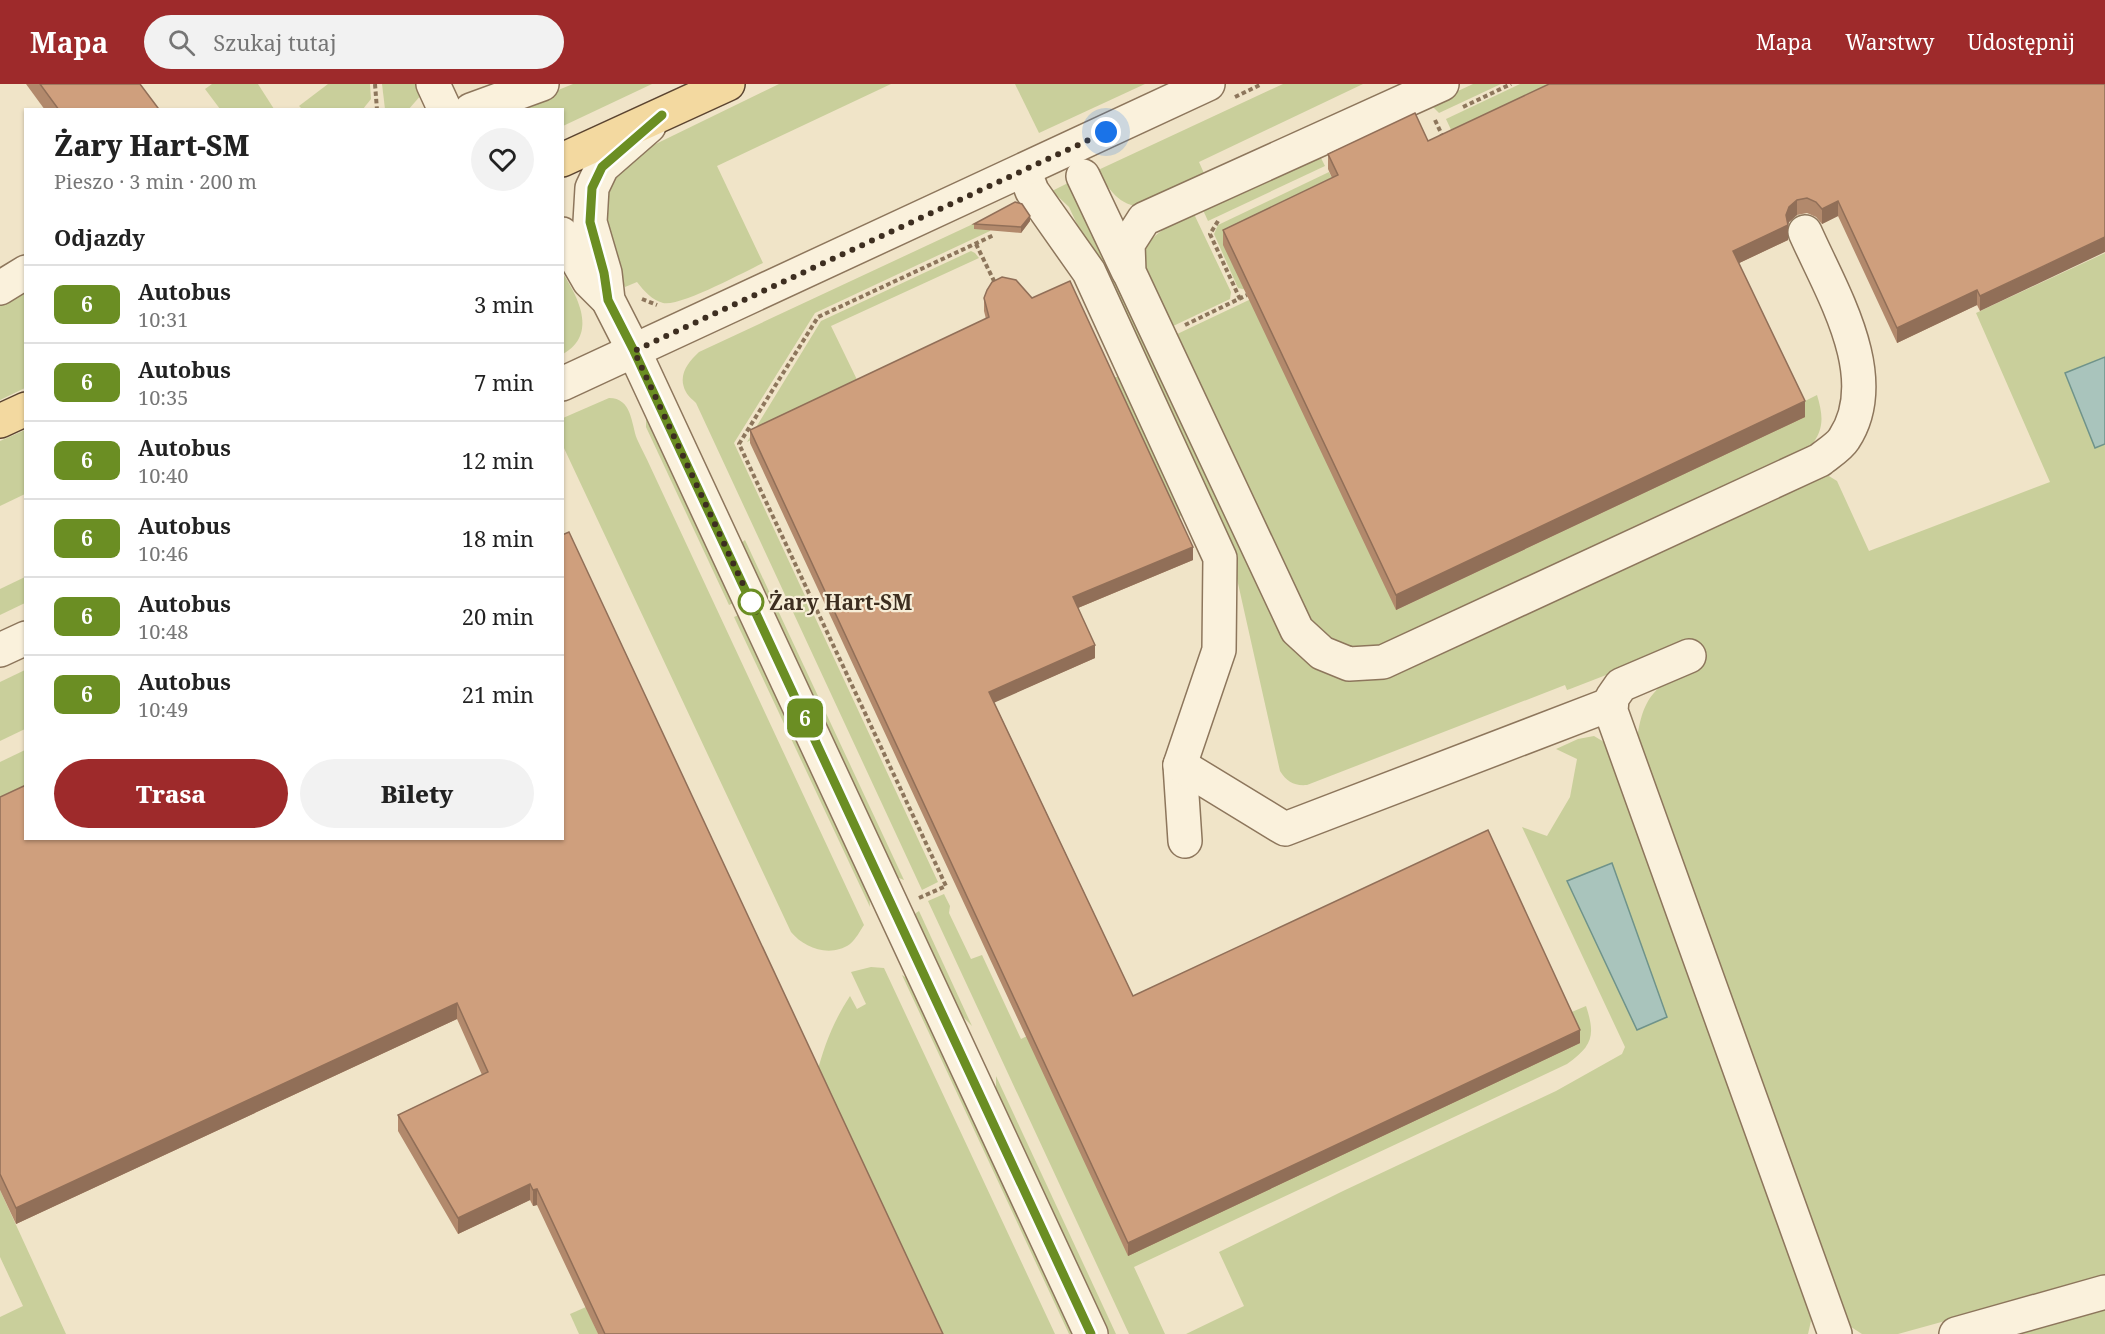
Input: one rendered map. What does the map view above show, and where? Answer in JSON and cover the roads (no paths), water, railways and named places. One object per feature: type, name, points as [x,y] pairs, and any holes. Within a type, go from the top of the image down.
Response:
[{"type":"main road","points":[[564,159],[728,84]]},
{"type":"main road","points":[[0,421],[24,410]]},
{"type":"street","points":[[433,84],[444,108]]},
{"type":"street","points":[[476,108],[542,84]]},
{"type":"street","points":[[564,383],[1208,84]]},
{"type":"street","points":[[1129,272],[1128,244],[1144,219],[1443,106]]},
{"type":"street","points":[[576,228],[602,167],[662,115]]},
{"type":"street","points":[[1024,170],[1032,190],[1089,272],[1220,558],[1219,650],[1180,765],[1185,841]]},
{"type":"street","points":[[564,176],[575,188],[576,228],[590,281],[608,300],[634,351],[1091,1334]]},
{"type":"street","points":[[1083,177],[1297,630],[1322,653],[1348,664],[1383,662],[1820,460],[1843,441],[1857,413],[1859,371],[1850,333],[1805,232]]},
{"type":"street","points":[[0,288],[24,273]]},
{"type":"street","points":[[0,650],[24,639]]},
{"type":"street","points":[[1689,656],[1621,685],[1612,698],[1611,704],[1615,722],[1835,1334]]},
{"type":"street","points":[[1180,765],[1285,829],[1611,704]]},
{"type":"street","points":[[1956,1334],[2105,1292]]},
{"type":"water","points":[[2105,357],[2105,444],[2095,448],[2065,373]]},
{"type":"water","points":[[1612,863],[1667,1017],[1637,1030],[1567,881]]},
{"type":"place","name":"Żary Hart-SM","points":[[751,602]]}]
